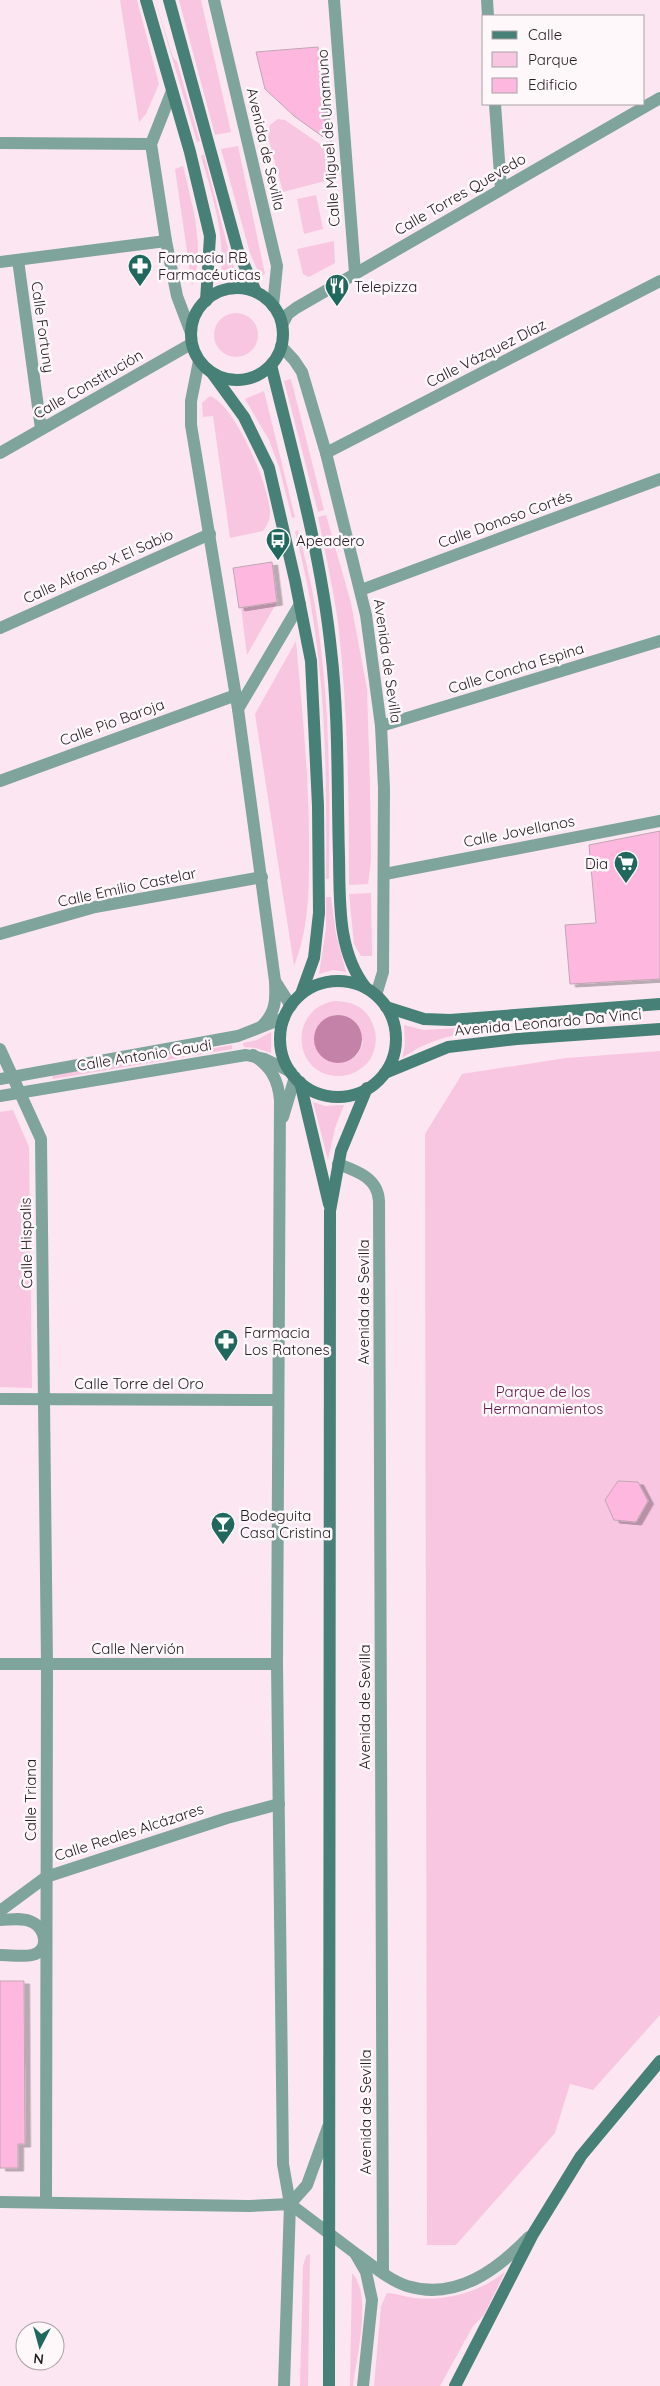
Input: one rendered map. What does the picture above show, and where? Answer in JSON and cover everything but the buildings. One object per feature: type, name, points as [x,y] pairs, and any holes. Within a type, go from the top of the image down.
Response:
[{"type":"main road","points":[[146,0],[190,152],[210,236],[206,300]]},
{"type":"main road","points":[[169,2],[238,251],[256,292]]},
{"type":"main road","points":[[212,373],[225,379],[243,380],[261,374],[271,365],[281,346],[282,325],[273,306],[256,292],[244,289],[229,289],[218,292],[206,300],[195,315],[191,338],[199,361],[212,373],[244,417],[264,453],[274,484],[311,661],[314,692],[319,889],[317,942],[309,975],[301,994],[284,1018],[280,1042],[284,1057],[295,1077],[330,1211]]},
{"type":"main road","points":[[271,365],[308,517],[330,640],[336,706],[341,917],[349,956],[359,979],[386,1006],[394,1022],[396,1040],[393,1058],[385,1073],[367,1088],[350,1095],[333,1096],[316,1092],[295,1077]]},
{"type":"main road","points":[[301,994],[314,986],[329,982],[345,981],[371,991]]},
{"type":"main road","name":"Avenida Leonardo Da Vinci","points":[[386,1006],[424,1019],[450,1020],[660,1004]]},
{"type":"main road","name":"Avenida Leonardo Da Vinci","points":[[385,1073],[448,1047],[516,1039],[660,1029]]},
{"type":"main road","points":[[329,2386],[330,1211],[338,1164],[367,1088]]},
{"type":"main road","points":[[455,2386],[533,2234],[591,2142],[660,2061]]},
{"type":"street","name":"Avenida de Sevilla","points":[[214,0],[277,266],[273,306]]},
{"type":"street","name":"Calle Miguel de Unamuno","points":[[334,0],[355,273]]},
{"type":"street","points":[[487,0],[488,15]]},
{"type":"street","points":[[172,90],[151,144],[166,241],[178,296],[191,338]]},
{"type":"street","name":"Calle Torres Quevedo","points":[[282,325],[288,314],[355,273],[660,98]]},
{"type":"street","points":[[495,105],[501,189]]},
{"type":"street","points":[[0,143],[151,144]]},
{"type":"street","points":[[0,262],[166,241]]},
{"type":"street","name":"Calle Fortuny","points":[[18,260],[41,429]]},
{"type":"street","name":"Calle Vázquez Díaz","points":[[326,453],[660,280]]},
{"type":"street","name":"Calle Constitución","points":[[0,453],[191,338]]},
{"type":"street","name":"Avenida de Sevilla","points":[[281,346],[300,369],[326,453],[361,590],[381,726],[385,874],[383,972],[371,991]]},
{"type":"street","points":[[199,361],[190,412],[236,695],[275,981],[274,1011],[261,1027]]},
{"type":"street","name":"Calle Donoso Cortés","points":[[361,590],[660,479]]},
{"type":"street","name":"Calle Alfonso X El Sabio","points":[[0,628],[210,534]]},
{"type":"street","points":[[238,709],[300,604]]},
{"type":"street","name":"Calle Concha Espina","points":[[381,726],[660,642]]},
{"type":"street","name":"Calle Pio Baroja","points":[[0,781],[236,695]]},
{"type":"street","name":"Calle Jovellanos","points":[[385,874],[660,821]]},
{"type":"street","name":"Calle Emilio Castelar","points":[[0,934],[95,907],[262,877]]},
{"type":"street","points":[[275,981],[291,1006]]},
{"type":"street","name":"Calle Antonio Gaudi","points":[[6,1078],[238,1036],[284,1018]]},
{"type":"street","name":"Calle Hispalis","points":[[0,1049],[6,1078],[19,1092],[41,1140],[44,1398]]},
{"type":"street","points":[[253,1055],[295,1077],[279,1128]]},
{"type":"street","points":[[253,1055],[271,1070],[276,1078],[280,1100],[277,1400],[278,1804],[283,2164],[290,2204],[284,2386]]},
{"type":"street","name":"Calle Antonio Gaudi","points":[[0,1096],[253,1055]]},
{"type":"street","name":"Avenida de Sevilla","points":[[338,1164],[354,1170],[374,1183],[379,1201],[383,2273]]},
{"type":"street","name":"Calle Triana","points":[[44,1398],[47,1664],[46,2202]]},
{"type":"street","name":"Calle Torre del Oro","points":[[0,1399],[277,1400]]},
{"type":"street","name":"Calle Nervión","points":[[0,1664],[277,1664]]},
{"type":"street","name":"Calle Reales Alcázares","points":[[0,1912],[46,1877],[227,1818],[278,1804]]},
{"type":"street","points":[[0,1920],[31,1921],[40,1929],[45,1940],[43,1946],[34,1955],[0,1955]]},
{"type":"street","points":[[290,2204],[307,2185],[330,2119]]},
{"type":"street","points":[[0,2202],[248,2206],[290,2204],[329,2235],[383,2273],[400,2283],[417,2288],[436,2289],[466,2284],[504,2263],[533,2234]]},
{"type":"street","points":[[355,2253],[366,2272],[372,2300],[363,2386]]},
{"type":"green space","points":[[120,0],[137,0],[159,84],[146,114],[139,122]]},
{"type":"green space","points":[[155,0],[173,57],[177,62],[200,141],[197,142]]},
{"type":"green space","points":[[179,0],[201,0],[231,132],[215,135]]},
{"type":"green space","points":[[278,119],[285,120],[327,149],[329,180],[283,192],[268,137],[270,125]]},
{"type":"green space","points":[[238,146],[265,274],[260,276],[250,253],[221,149]]},
{"type":"green space","points":[[204,154],[231,260],[237,273],[221,274],[222,259],[219,229],[201,156]]},
{"type":"green space","points":[[183,166],[198,242],[196,272],[192,286],[175,169]]},
{"type":"green space","points":[[316,195],[323,229],[304,234],[297,199]]},
{"type":"green space","points":[[334,241],[335,263],[309,277],[303,274],[297,249]]},
{"type":"green space","points":[[240,313],[252,319],[257,326],[257,344],[252,351],[245,356],[232,357],[224,354],[217,347],[214,331],[217,323],[224,316]]},
{"type":"green space","points":[[291,379],[324,510],[318,512],[284,381]]},
{"type":"green space","points":[[264,391],[295,517],[292,518],[279,467],[269,440],[245,399]]},
{"type":"green space","points":[[210,396],[230,414],[258,467],[270,513],[269,521],[263,531],[230,538],[213,416],[203,417],[202,403]]},
{"type":"green space","points":[[326,515],[351,603],[367,689],[371,860],[368,884],[349,885],[349,819],[344,688],[338,622],[318,517]]},
{"type":"green space","points":[[298,530],[308,571],[321,645],[327,712],[329,879],[326,879],[325,747],[319,661],[305,575],[295,532]]},
{"type":"green space","points":[[277,602],[247,655],[241,607]]},
{"type":"green space","points":[[296,641],[303,716],[309,818],[309,859],[306,921],[294,966],[255,714]]},
{"type":"green space","points":[[371,893],[372,956],[361,956],[354,944],[349,894]]},
{"type":"green space","points":[[326,897],[331,897],[336,934],[346,972],[333,970],[319,974],[326,928]]},
{"type":"green space","points":[[334,1001],[358,1006],[367,1014],[375,1029],[375,1048],[369,1061],[352,1074],[339,1076],[323,1073],[312,1065],[305,1054],[302,1042],[303,1028],[309,1016],[319,1007]],"holes":[[[339,1015],[363,1042],[355,1056],[345,1061],[333,1062],[324,1058],[318,1051],[315,1033],[319,1024],[327,1018]]]},
{"type":"green space","points":[[404,1025],[424,1030],[512,1025],[512,1028],[455,1035],[428,1044],[402,1058],[405,1045]]},
{"type":"green space","points":[[271,1032],[271,1053],[256,1048],[244,1047],[243,1043],[257,1040]]},
{"type":"green space","points":[[232,1045],[232,1049],[53,1079],[52,1075]]},
{"type":"green space","name":"Parque de los Hermanamientos","points":[[660,1051],[660,2015],[593,2090],[570,2084],[555,2133],[456,2245],[427,2245],[425,1134],[462,1074],[566,1058]]},
{"type":"green space","points":[[313,1102],[325,1106],[344,1105],[335,1128],[328,1160]]},
{"type":"green space","points":[[13,1110],[29,1147],[32,1388],[0,1387],[0,1112]]},
{"type":"green space","points":[[310,2254],[308,2386],[300,2386],[303,2266],[306,2256]]},
{"type":"green space","points":[[505,2272],[484,2315],[473,2326],[440,2386],[374,2386],[381,2306],[387,2293],[426,2299],[450,2297],[484,2285]]},
{"type":"green space","points":[[352,2273],[358,2283],[361,2296],[362,2327],[353,2386],[350,2386]]},
{"type":"shaded area","points":[[333,1015],[343,1015],[355,1022],[362,1034],[362,1044],[355,1056],[343,1063],[333,1063],[325,1059],[318,1052],[314,1044],[314,1034],[318,1026],[325,1019]]},
{"type":"place","name":"Farmacia RB Farmacéuticas","points":[[140,287]]},
{"type":"place","name":"Telepizza","points":[[337,307]]},
{"type":"place","name":"Apeadero","points":[[278,561]]},
{"type":"place","name":"Dia","points":[[626,884]]},
{"type":"place","name":"Farmacia Los Ratones","points":[[226,1362]]},
{"type":"place","name":"Bodeguita Casa Cristina","points":[[223,1545]]}]
